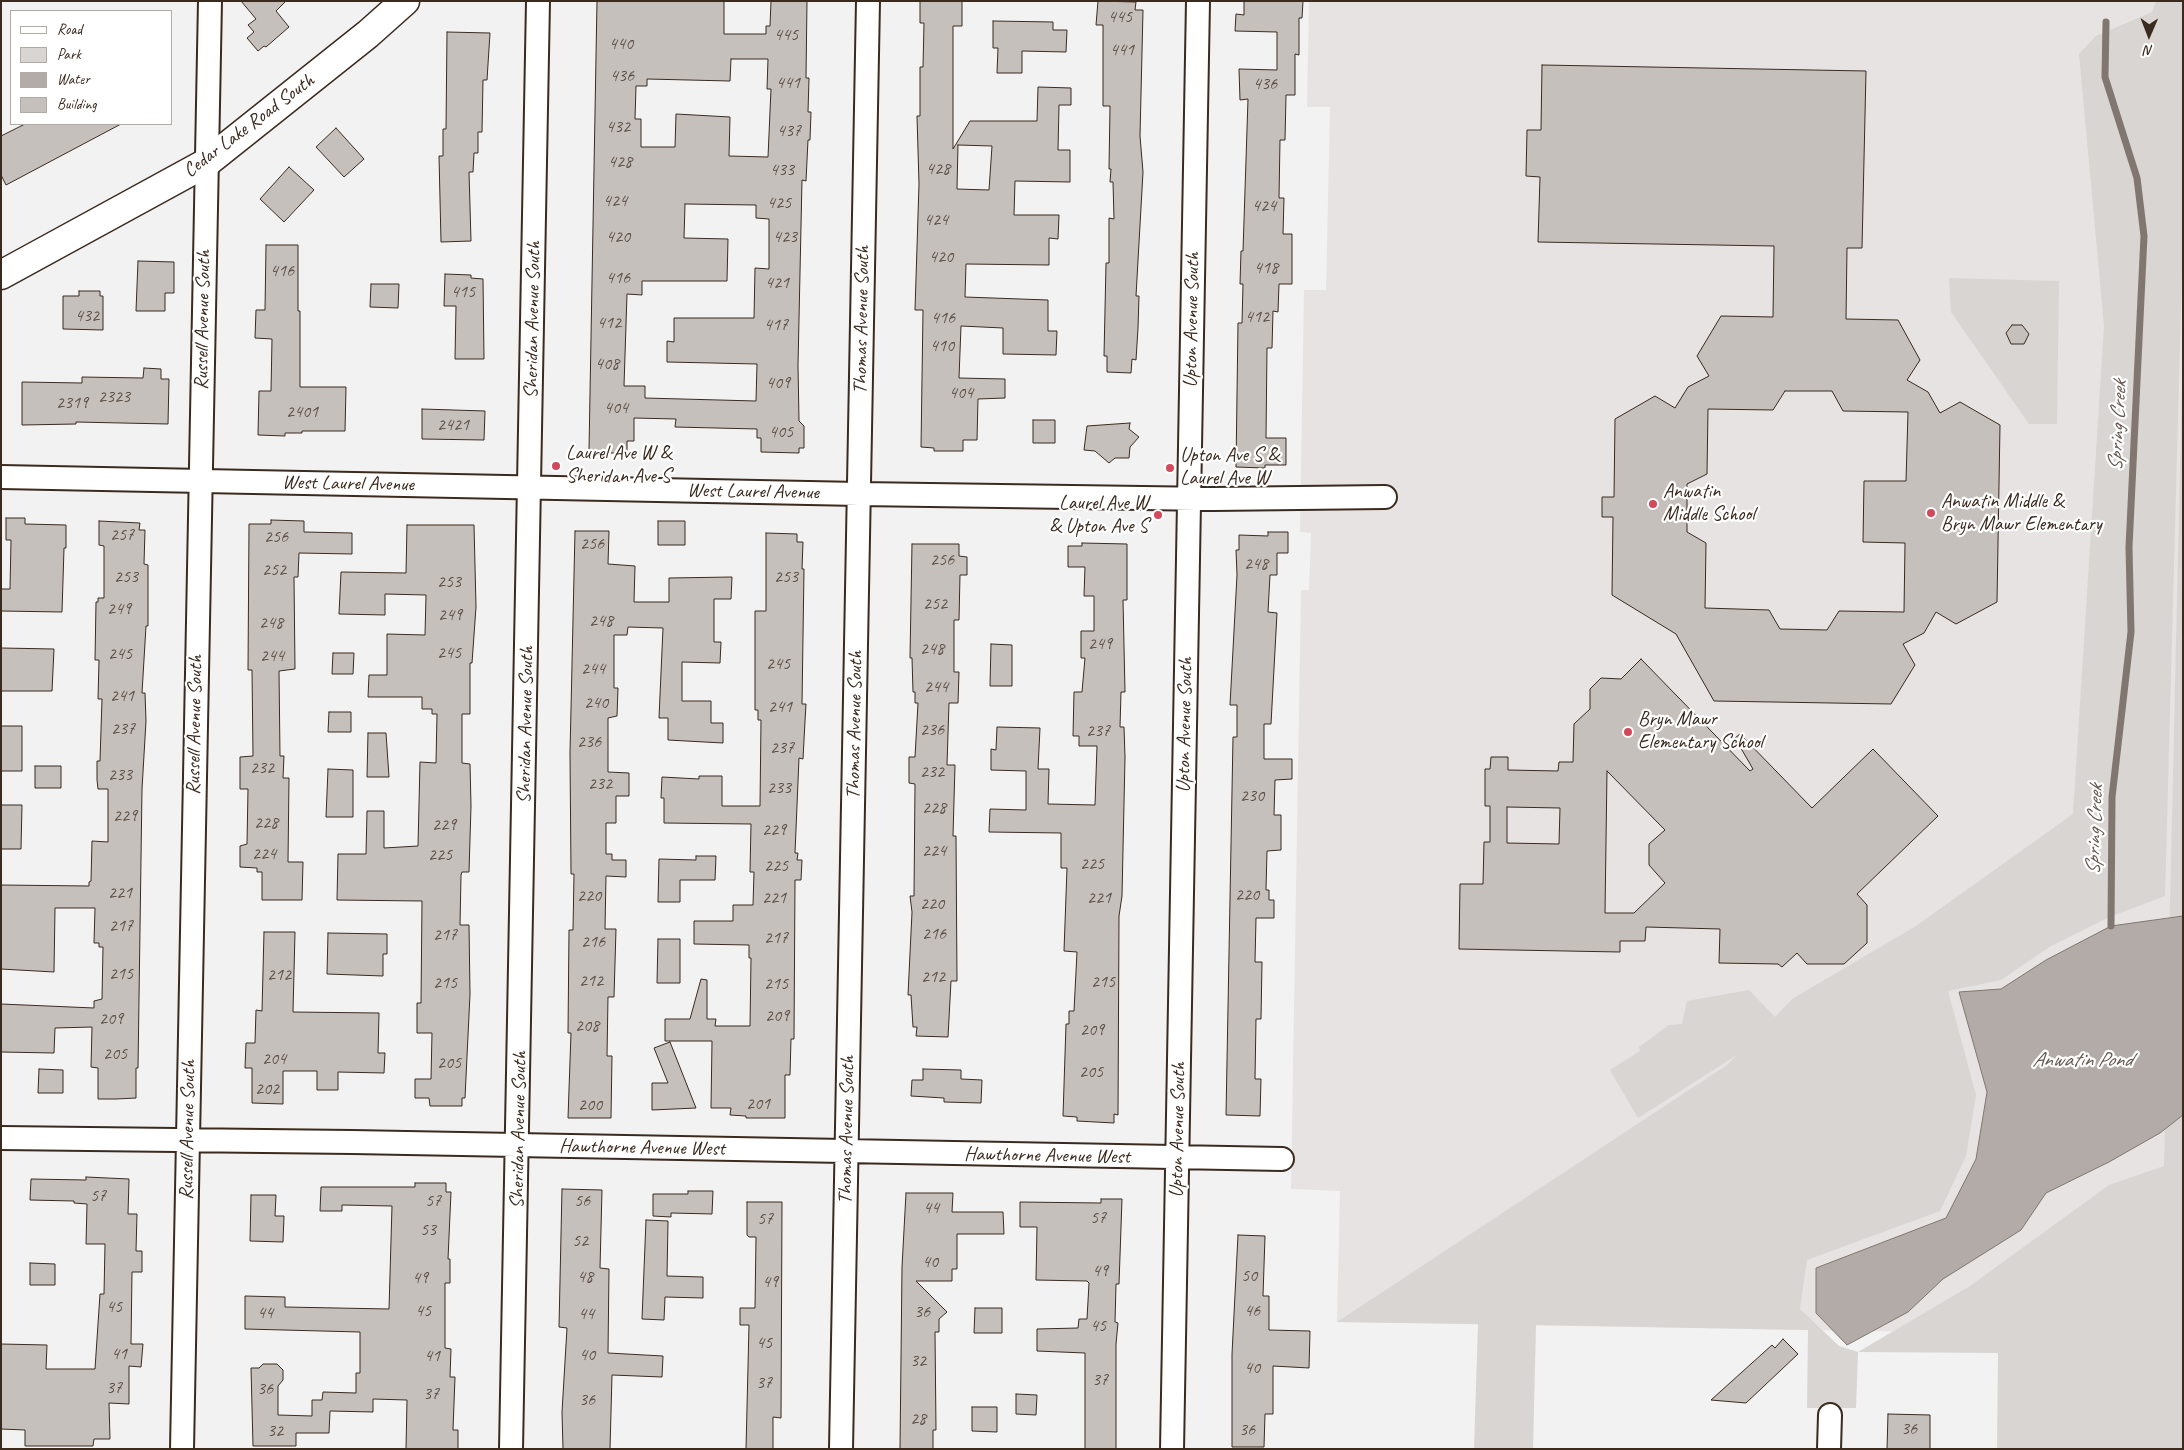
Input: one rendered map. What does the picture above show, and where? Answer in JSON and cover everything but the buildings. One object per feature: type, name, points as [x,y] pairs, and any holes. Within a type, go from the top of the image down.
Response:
[{"type":"street","name":"Russell Avenue South","points":[[182,1449],[210,1]]},
{"type":"street","name":"Cedar Lake Road South","points":[[1,275],[206,163],[368,34],[405,1]]},
{"type":"street","name":"Sheridan Avenue South","points":[[511,1449],[538,1]]},
{"type":"street","name":"Thomas Avenue South","points":[[841,1449],[868,1]]},
{"type":"street","name":"Upton Avenue South","points":[[1172,1449],[1198,1]]},
{"type":"street","name":"West Laurel Avenue","points":[[1,477],[1189,499],[1385,497]]},
{"type":"street","name":"Hawthorne Avenue West","points":[[1,1138],[518,1145],[1178,1159],[1282,1159]]},
{"type":"street","points":[[1829,1449],[1830,1415]]},
{"type":"shaded area","points":[[1309,1],[2183,1],[2183,334],[2161,1336],[1337,1322],[1340,1191],[1291,1189],[1301,590],[1309,590],[1311,533],[1300,532],[1304,290],[1326,290],[1330,107],[1307,107]]},
{"type":"green space","points":[[2156,1],[2183,1],[2183,232],[2165,896],[2107,918],[2051,946],[2001,980],[1948,991],[1976,1095],[1966,1156],[1940,1211],[1807,1260],[1800,1309],[1839,1346],[1858,1352],[1856,1408],[1807,1408],[1808,1330],[1536,1325],[1533,1449],[1474,1449],[1478,1324],[1337,1322],[1727,1065],[1737,1055],[1638,1118],[1610,1070],[1640,1051],[1639,1047],[1669,1025],[1682,1024],[1687,1001],[1749,990],[1775,1017],[1792,999],[1916,926],[2073,814],[2104,326],[2079,54],[2096,36],[2152,12]]},
{"type":"green space","points":[[1949,278],[2059,281],[2057,424],[2029,424],[1951,312]]},
{"type":"green space","points":[[2183,334],[2183,1449],[1997,1449],[1998,1353],[1858,1352],[1970,1286],[2109,1185],[2164,1166]]},
{"type":"water","name":"Anwatin Pond","points":[[2183,916],[2183,1115],[2160,1133],[2109,1162],[2046,1193],[2021,1230],[1943,1279],[1908,1312],[1847,1345],[1816,1313],[1816,1268],[1946,1218],[1976,1159],[1987,1092],[1959,992],[2001,989],[2046,960],[2111,926]]},
{"type":"waterway","name":"Spring Creek","points":[[2106,22],[2105,77],[2137,178],[2144,236],[2129,547],[2131,632],[2112,797],[2111,926]]},
{"type":"place","name":"Laurel Ave W & Sheridan Ave S","points":[[556,466]]},
{"type":"place","name":"Upton Ave S & Laurel Ave W","points":[[1170,468]]},
{"type":"place","name":"Anwatin Middle School","points":[[1653,504]]},
{"type":"place","name":"Anwatin Middle & Bryn Mawr Elementary","points":[[1931,513]]},
{"type":"place","name":"Laurel Ave W & Upton Ave S","points":[[1158,515]]},
{"type":"place","name":"Bryn Mawr Elementary School","points":[[1628,732]]}]
